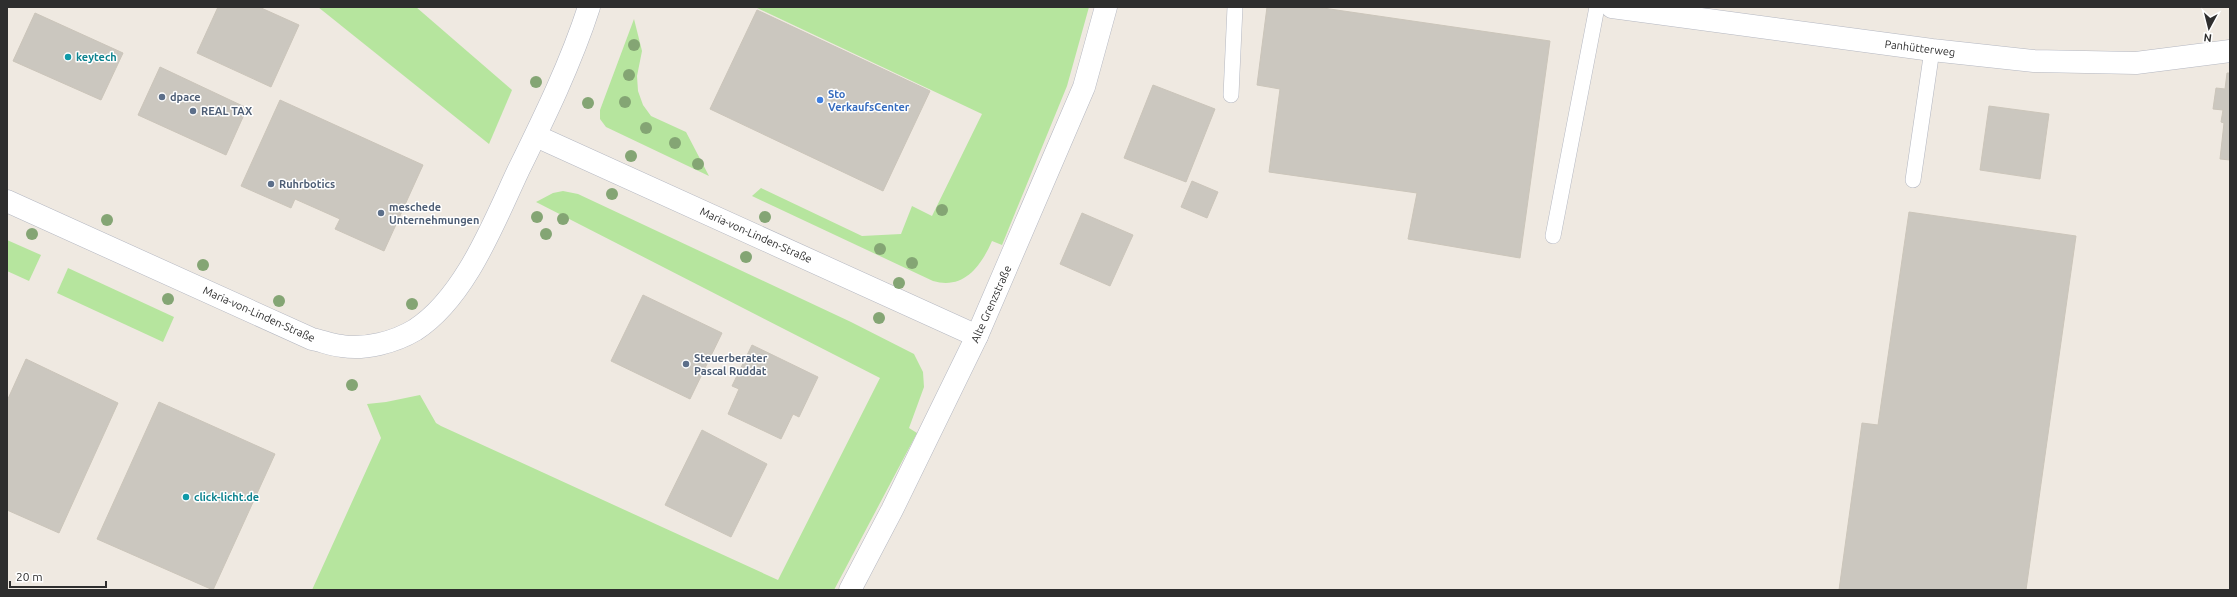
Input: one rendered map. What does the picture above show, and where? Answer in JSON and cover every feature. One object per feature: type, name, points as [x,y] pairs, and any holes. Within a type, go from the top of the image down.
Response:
[{"type":"street","name":"Maria-von-Linden-Straße","points":[[7,201],[312,339],[343,347],[372,345],[399,337],[415,330],[431,316],[465,276],[484,245],[536,136],[580,34],[590,7]]},
{"type":"street","name":"Alte Grenzstraße","points":[[850,590],[892,510],[977,336],[1084,87],[1106,7]]},
{"type":"street","name":"Panhütterweg","points":[[1612,7],[1932,50],[2034,61],[2136,63],[2230,51]]},
{"type":"street","name":"Maria-von-Linden-Straße","points":[[536,136],[977,336]]},
{"type":"lane","points":[[1231,94],[1235,7]]},
{"type":"lane","points":[[1554,236],[1597,7]]},
{"type":"lane","points":[[1913,180],[1932,50]]},
{"type":"green space","points":[[318,7],[416,7],[512,90],[489,144]]},
{"type":"green space","points":[[755,7],[1089,7],[1067,86],[1002,245],[992,241],[977,267],[962,279],[944,283],[933,281],[752,196],[761,188],[862,236],[901,234],[912,206],[932,216],[982,114]]},
{"type":"green space","points":[[634,19],[642,51],[637,76],[638,91],[643,105],[651,116],[686,132],[709,176],[606,127],[600,119],[600,110]]},
{"type":"green space","points":[[563,191],[578,194],[851,322],[914,354],[923,372],[924,387],[909,428],[917,433],[834,590],[312,590],[381,438],[367,404],[386,402],[420,395],[436,423],[441,426],[778,580],[880,378],[536,202],[553,193]]},
{"type":"green space","points":[[7,240],[41,255],[29,281],[7,271]]},
{"type":"green space","points":[[68,268],[174,317],[163,342],[57,293]]},
{"type":"building","points":[[218,7],[259,7],[299,25],[271,87],[197,53]]},
{"type":"building","points":[[1267,7],[1316,7],[1550,41],[1520,258],[1408,239],[1417,193],[1269,172],[1280,89],[1257,85]]},
{"type":"building","name":"Sto VerkaufsCenter","points":[[757,10],[930,91],[883,191],[710,109]]},
{"type":"building","name":"keytech","points":[[35,13],[123,53],[101,100],[13,61]]},
{"type":"building","name":"REAL TAX","points":[[160,67],[247,108],[226,155],[138,115]]},
{"type":"building","points":[[2227,73],[2230,73],[2230,160],[2220,159],[2224,123],[2221,122],[2223,110],[2213,109],[2216,88],[2225,89]]},
{"type":"building","points":[[1153,85],[1215,109],[1186,182],[1124,158]]},
{"type":"building","points":[[280,100],[423,165],[384,251],[335,229],[340,219],[295,199],[291,208],[241,186]]},
{"type":"building","points":[[1989,106],[2049,114],[2040,179],[1980,170]]},
{"type":"building","points":[[1192,181],[1218,192],[1207,218],[1181,207]]},
{"type":"building","points":[[1909,212],[2076,236],[2026,590],[1839,590],[1862,423],[1878,425]]},
{"type":"building","points":[[1082,213],[1133,235],[1110,286],[1060,264]]},
{"type":"building","points":[[643,295],[722,333],[690,399],[611,361]]},
{"type":"building","points":[[752,345],[818,377],[799,417],[793,414],[781,439],[728,414],[739,389],[732,386]]},
{"type":"building","points":[[26,359],[118,403],[59,533],[7,510],[7,401]]},
{"type":"building","name":"click-licht.de","points":[[159,402],[275,454],[213,590],[97,539]]},
{"type":"building","points":[[702,430],[767,464],[731,537],[665,505]]},
{"type":"place","name":"keytech","points":[[68,57]]},
{"type":"place","name":"dpace","points":[[162,97]]},
{"type":"place","name":"Sto VerkaufsCenter","points":[[820,100]]},
{"type":"place","name":"REAL TAX","points":[[193,111]]},
{"type":"place","name":"Ruhrbotics","points":[[271,184]]},
{"type":"place","name":"meschede Unternehmungen","points":[[381,213]]},
{"type":"place","name":"Steuerberater Pascal Ruddat","points":[[686,364]]},
{"type":"place","name":"click-licht.de","points":[[186,497]]}]
